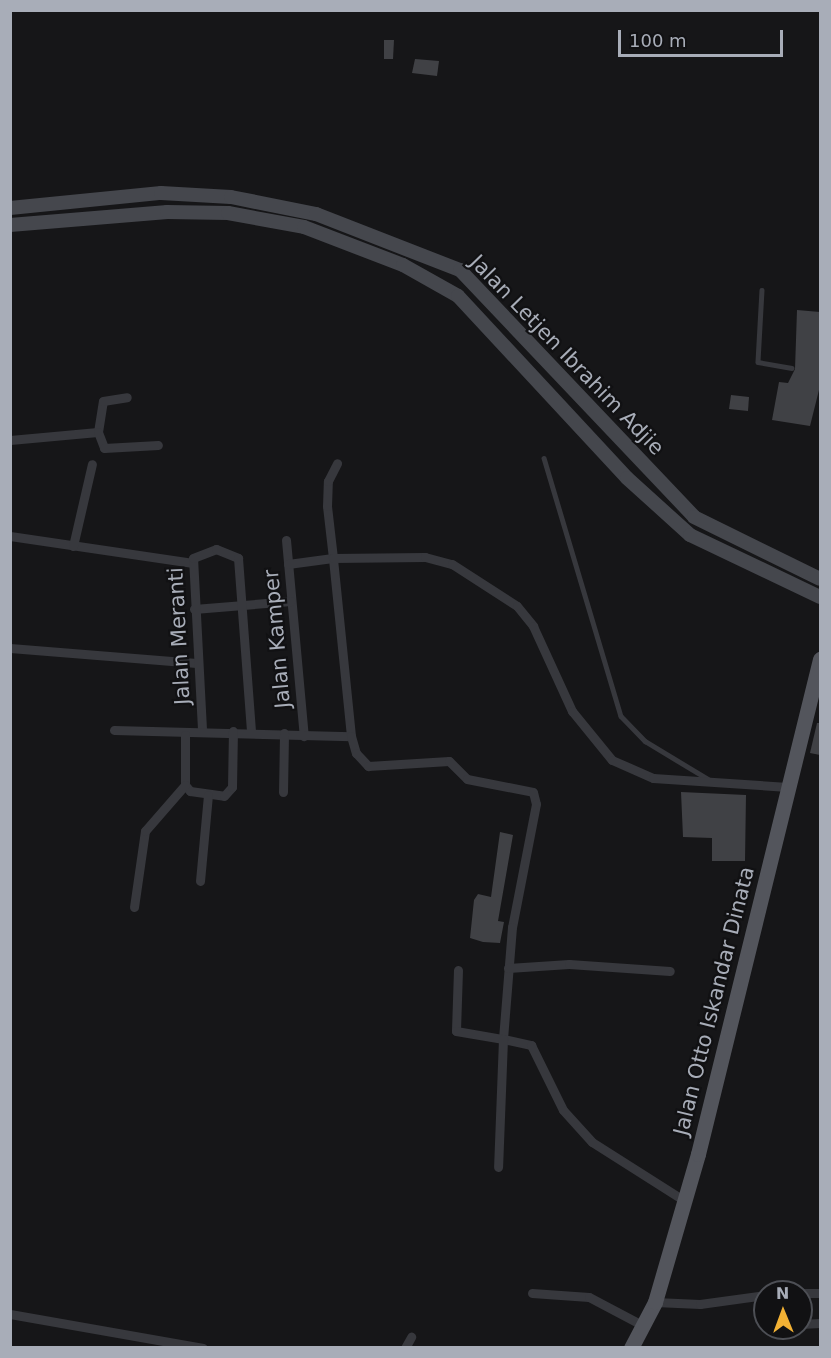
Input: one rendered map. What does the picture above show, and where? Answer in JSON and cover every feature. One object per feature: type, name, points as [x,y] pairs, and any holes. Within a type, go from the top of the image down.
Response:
[{"type":"main road","name":"Jalan Otto Iskandar Dinata","points":[[631,1347],[655,1302],[685,1201],[820,659]]},
{"type":"street","name":"Jalan Letjen Ibrahim Adjie","points":[[10,208],[161,193],[231,197],[316,214],[460,270],[694,517],[820,579]]},
{"type":"street","name":"Jalan Letjen Ibrahim Adjie","points":[[10,225],[167,212],[228,213],[304,227],[404,266],[458,296],[627,478],[690,535],[820,597]]},
{"type":"street","points":[[127,397],[103,401],[98,432],[104,448],[158,445]]},
{"type":"street","points":[[10,440],[98,432]]},
{"type":"street","points":[[337,463],[328,482],[327,506],[351,736],[356,753],[368,766],[449,760],[467,779],[533,792],[508,968],[502,1040],[498,1167]]},
{"type":"street","points":[[73,546],[92,464]]},
{"type":"street","points":[[10,536],[193,562]]},
{"type":"street","name":"Jalan Kamper","points":[[286,540],[304,736]]},
{"type":"street","name":"Jalan Meranti","points":[[202,729],[196,663],[194,554],[205,550],[228,549],[238,558],[243,606]]},
{"type":"street","points":[[288,564],[333,558],[425,557],[475,577],[517,606],[533,626],[572,711],[612,759],[653,778],[788,787]]},
{"type":"street","points":[[194,609],[291,601]]},
{"type":"street","points":[[243,606],[251,730]]},
{"type":"street","points":[[10,648],[196,663]]},
{"type":"street","points":[[114,730],[185,735],[202,729],[251,730],[304,736],[351,736]]},
{"type":"street","points":[[185,785],[208,795],[230,794],[233,730]]},
{"type":"street","points":[[283,792],[284,733]]},
{"type":"street","points":[[134,907],[145,831],[185,785],[185,735]]},
{"type":"street","points":[[200,881],[208,795]]},
{"type":"street","points":[[508,968],[569,964],[670,971]]},
{"type":"street","points":[[458,970],[456,1031],[531,1045],[563,1110],[592,1142],[685,1201]]},
{"type":"street","points":[[532,1293],[588,1298],[644,1326]]},
{"type":"street","points":[[655,1302],[700,1304],[753,1297]]},
{"type":"street","points":[[10,1314],[203,1347]]},
{"type":"street","points":[[149,1347],[152,1337]]},
{"type":"street","points":[[405,1347],[411,1337]]},
{"type":"lane","points":[[762,290],[758,362],[791,368]]},
{"type":"lane","points":[[544,458],[621,716],[645,741],[710,780]]},
{"type":"building","points":[[384,40],[394,40],[393,59],[384,59]]},
{"type":"building","points":[[415,59],[439,61],[437,76],[412,73]]},
{"type":"building","points":[[797,310],[820,312],[820,386],[810,426],[772,420],[779,382],[788,383],[795,369]]},
{"type":"building","points":[[731,395],[749,397],[748,411],[729,409]]},
{"type":"building","points":[[817,723],[820,723],[820,755],[810,753]]},
{"type":"building","points":[[681,792],[746,795],[745,861],[712,861],[712,838],[683,837]]},
{"type":"building","points":[[500,832],[513,835],[498,921],[504,922],[500,943],[483,942],[470,938],[474,900],[478,894],[491,897]]}]
